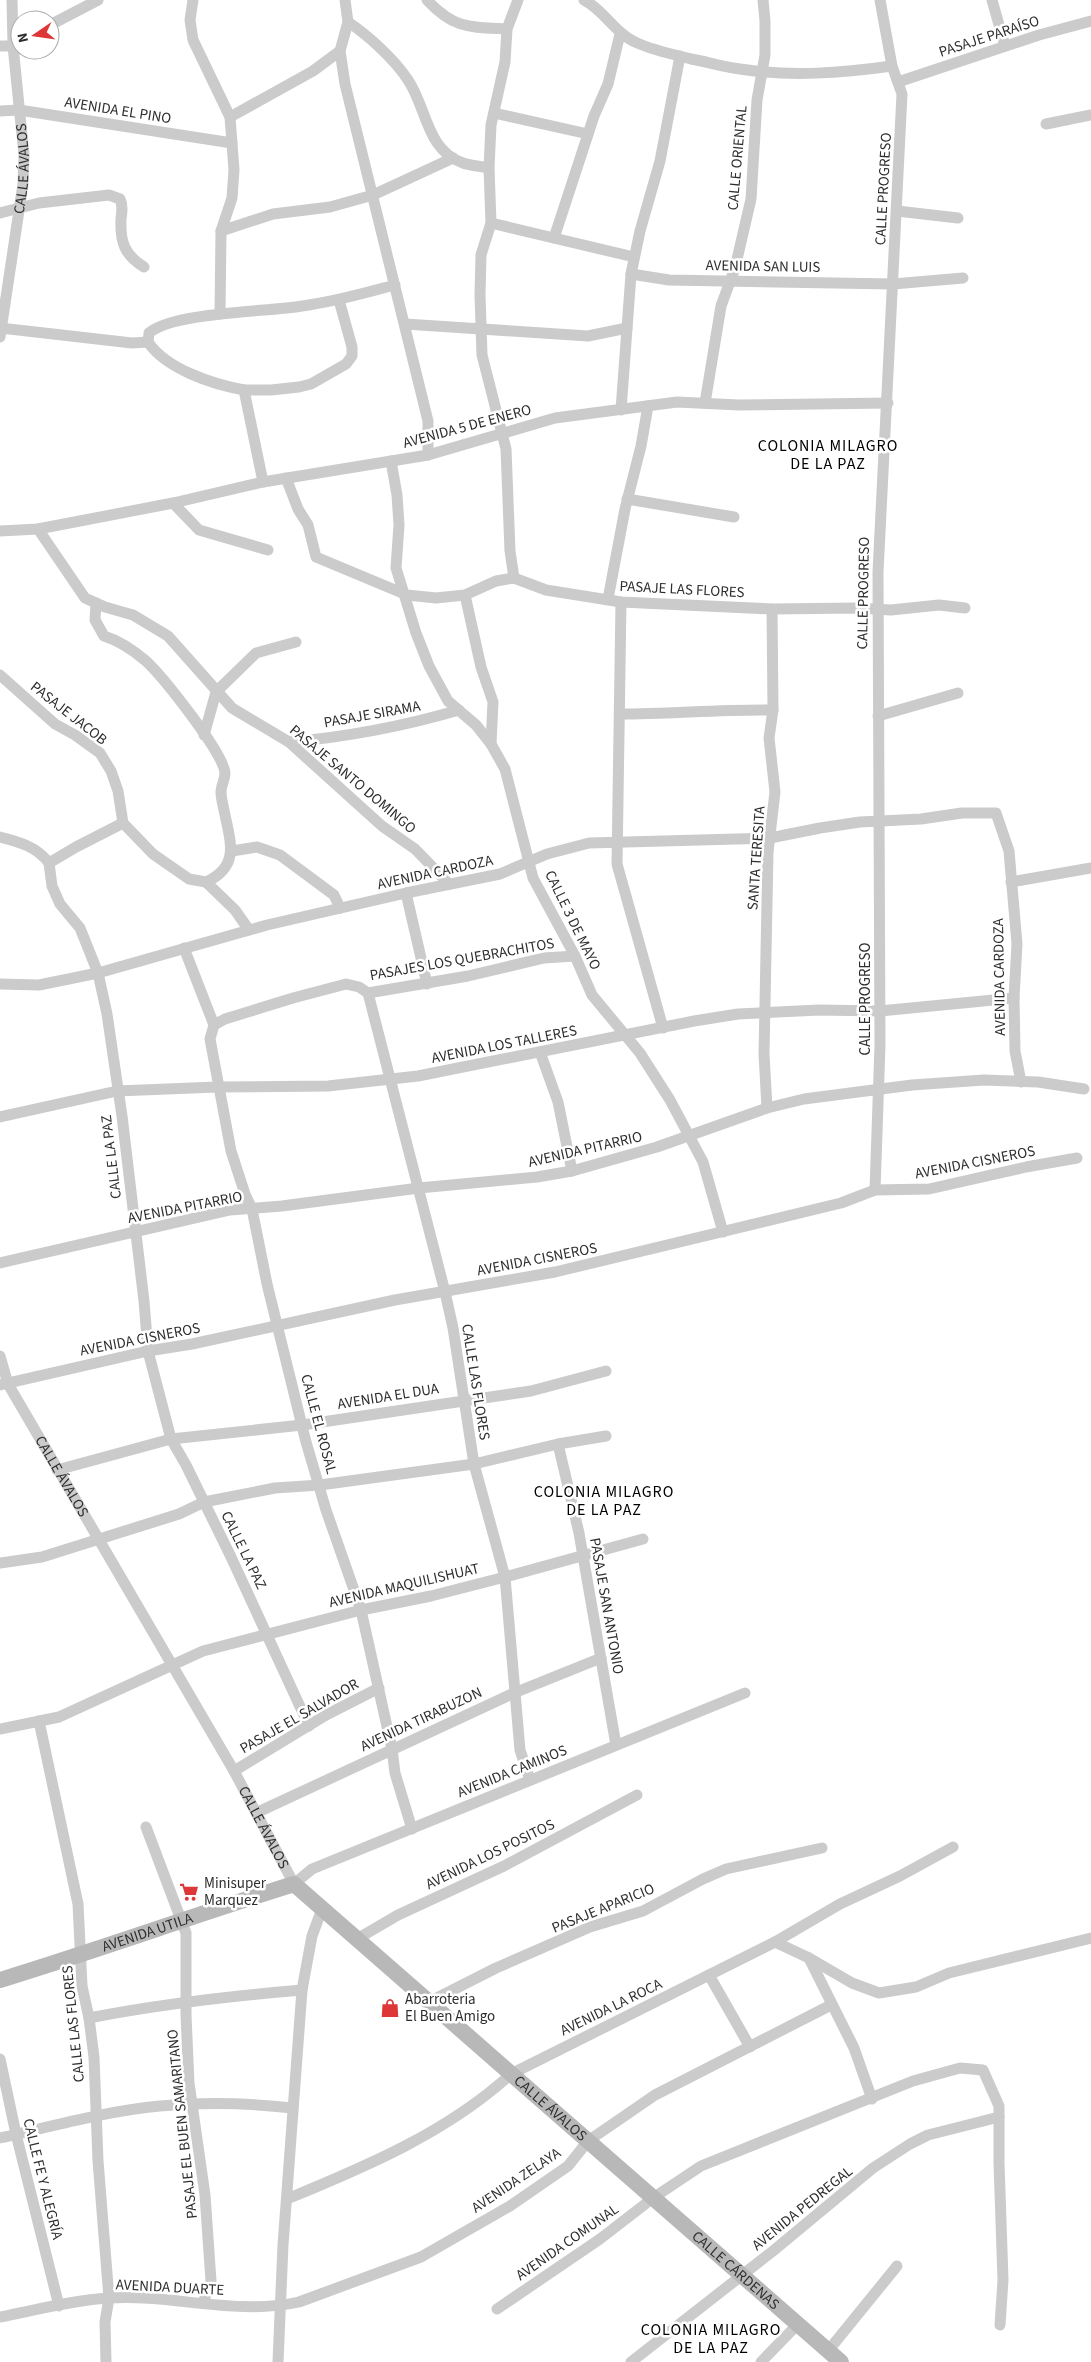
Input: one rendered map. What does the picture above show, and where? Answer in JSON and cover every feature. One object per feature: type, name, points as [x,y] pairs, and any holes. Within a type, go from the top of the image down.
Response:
[{"type":"street","points":[[60,21],[98,0]]},
{"type":"street","points":[[193,0],[190,20],[193,40],[230,117],[234,170],[232,198],[221,231],[220,314]]},
{"type":"street","points":[[345,0],[348,22],[340,52],[345,84],[428,421],[428,455]]},
{"type":"street","points":[[426,0],[441,15],[460,25],[507,29]]},
{"type":"street","points":[[286,478],[298,509],[308,525],[316,557],[404,594],[436,598],[465,595],[496,581],[514,578],[510,551],[506,449],[482,355],[481,255],[491,223],[489,168],[491,125],[505,62],[507,29],[518,0]]},
{"type":"street","points":[[584,0],[599,3],[620,34],[635,43],[680,56],[741,69],[762,70],[844,73],[892,66]]},
{"type":"street","name":"CALLE ORIENTAL","points":[[705,403],[721,306],[752,200],[757,100],[765,54],[763,0]]},
{"type":"street","name":"CALLE PROGRESO","points":[[875,1190],[880,1010],[877,609],[882,468],[888,403],[902,94],[892,66],[880,0]]},
{"type":"street","points":[[992,0],[1005,46]]},
{"type":"street","name":"PASAJE PARAÍSO","points":[[898,82],[1005,46],[1091,21]]},
{"type":"street","points":[[348,22],[360,29],[400,69],[415,93],[432,136],[442,151],[463,164],[489,168]]},
{"type":"street","points":[[554,238],[588,134],[608,84],[620,34]]},
{"type":"street","points":[[230,117],[313,71],[340,52]]},
{"type":"street","points":[[621,410],[631,274],[660,161],[680,56]]},
{"type":"street","name":"CALLE ÁVALOS","points":[[0,337],[18,207],[23,184],[24,155],[19,110],[17,60]]},
{"type":"street","name":"AVENIDA EL PINO","points":[[0,111],[19,110],[232,144]]},
{"type":"street","points":[[494,113],[588,134]]},
{"type":"street","points":[[1046,124],[1091,115]]},
{"type":"street","points":[[221,231],[273,214],[330,207],[373,195],[453,158]]},
{"type":"street","points":[[0,213],[18,207],[109,195],[120,199],[122,204],[121,228],[123,248],[132,260],[144,267]]},
{"type":"street","points":[[897,211],[958,218]]},
{"type":"street","points":[[491,223],[634,257]]},
{"type":"street","name":"AVENIDA SAN LUIS","points":[[631,274],[669,280],[893,284],[963,278]]},
{"type":"street","points":[[339,300],[352,347],[352,356],[346,364],[311,384],[299,387],[244,390],[223,386],[166,362],[155,353],[148,342],[149,333],[158,326],[220,314],[302,306],[339,300],[395,285]]},
{"type":"street","points":[[405,324],[588,336],[626,328]]},
{"type":"street","points":[[0,328],[132,343],[148,342]]},
{"type":"street","points":[[244,390],[263,482]]},
{"type":"street","name":"AVENIDA 5 DE ENERO","points":[[0,531],[38,529],[173,503],[263,482],[428,455],[555,418],[678,402],[739,405],[888,403]]},
{"type":"street","points":[[608,599],[627,500],[642,446],[648,406]]},
{"type":"street","name":"CALLE 3 DE MAYO","points":[[391,461],[399,525],[396,568],[429,666],[448,701],[491,744],[505,769],[533,878],[592,995],[640,1052],[689,1136],[702,1162],[723,1232]]},
{"type":"street","points":[[627,500],[734,517]]},
{"type":"street","points":[[173,503],[199,530],[268,550]]},
{"type":"street","name":"PASAJE SANTO DOMINGO","points":[[38,529],[85,598],[133,615],[168,636],[232,708],[289,742],[382,826],[415,849],[449,884]]},
{"type":"street","name":"PASAJE LAS FLORES","points":[[514,578],[546,590],[621,602],[772,609],[891,610],[939,605],[965,608]]},
{"type":"street","points":[[465,595],[481,667],[493,702],[491,744]]},
{"type":"street","points":[[621,602],[617,864],[663,1028]]},
{"type":"street","points":[[96,603],[95,620],[104,636],[117,640],[147,662],[182,705],[218,756],[225,774],[220,791],[232,851],[225,870],[206,882]]},
{"type":"street","name":"SANTA TERESITA","points":[[767,1108],[764,1054],[765,1013],[770,838],[776,792],[769,738],[773,710],[772,609]]},
{"type":"street","points":[[204,735],[216,692],[256,653],[296,642]]},
{"type":"street","name":"PASAJE JACOB","points":[[0,675],[55,724],[76,735],[100,752],[111,771],[118,791],[123,823]]},
{"type":"street","points":[[878,716],[958,693]]},
{"type":"street","points":[[620,714],[678,714],[727,709],[773,710]]},
{"type":"street","name":"PASAJE SIRAMA","points":[[289,742],[361,733],[427,720],[459,710]]},
{"type":"street","name":"AVENIDA CARDOZA","points":[[0,984],[39,984],[98,973],[248,930],[406,893],[500,874],[589,843],[616,844],[770,838],[820,828],[962,812],[996,812],[1008,852],[1011,882],[1016,944],[1015,1051],[1021,1082]]},
{"type":"street","points":[[0,838],[18,841],[41,852],[53,861],[123,823],[154,854],[189,879],[206,882],[235,910],[248,930]]},
{"type":"street","points":[[232,851],[257,847],[280,854],[334,896],[340,908]]},
{"type":"street","name":"CALLE LA PAZ","points":[[53,861],[52,886],[60,904],[80,928],[98,973],[117,1091],[148,1351],[171,1439],[204,1502],[267,1634],[308,1726]]},
{"type":"street","points":[[1011,882],[1091,868]]},
{"type":"street","points":[[406,893],[427,984]]},
{"type":"street","points":[[184,948],[214,1025]]},
{"type":"street","name":"PASAJES LOS QUEBRACHITOS","points":[[214,1025],[225,1019],[346,984],[359,986],[368,993],[468,976],[512,964],[544,958],[574,956]]},
{"type":"street","name":"CALLE LAS FLORES","points":[[368,993],[445,1292],[474,1464],[505,1577],[520,1750],[530,1780]]},
{"type":"street","name":"AVENIDA LOS TALLERES","points":[[0,1117],[117,1091],[217,1087],[328,1086],[418,1076],[492,1060],[738,1014],[818,1010],[880,1010],[1014,998]]},
{"type":"street","name":"CALLE EL ROSAL","points":[[214,1025],[210,1039],[217,1087],[231,1150],[244,1194],[252,1208],[302,1425],[326,1510],[361,1610],[392,1749],[395,1773],[412,1828]]},
{"type":"street","points":[[540,1052],[558,1102],[572,1170]]},
{"type":"street","name":"AVENIDA PITARRIO","points":[[0,1263],[230,1210],[419,1188],[537,1177],[572,1170],[689,1136],[767,1108],[804,1099],[879,1089],[984,1080],[1084,1089]]},
{"type":"street","name":"AVENIDA CISNEROS","points":[[4,1385],[148,1351],[278,1326],[395,1300],[555,1272],[841,1203],[875,1190],[929,1189],[1001,1172],[1077,1158]]},
{"type":"street","name":"CALLE ÁVALOS","points":[[0,1356],[4,1385],[100,1538],[234,1771],[294,1884],[653,2198]]},
{"type":"street","name":"AVENIDA EL DUA","points":[[57,1470],[171,1439],[302,1425],[531,1390],[606,1371]]},
{"type":"street","points":[[0,1563],[42,1556],[179,1514],[204,1502],[275,1488],[320,1485],[474,1464],[558,1444],[606,1436]]},
{"type":"street","name":"PASAJE SAN ANTONIO","points":[[558,1444],[583,1556],[616,1745]]},
{"type":"street","name":"AVENIDA MAQUILISHUAT","points":[[0,1729],[59,1717],[203,1652],[361,1610],[431,1596],[505,1577],[643,1539]]},
{"type":"street","name":"AVENIDA TIRABUZON","points":[[256,1813],[514,1693],[601,1658]]},
{"type":"street","name":"PASAJE EL SALVADOR","points":[[234,1771],[308,1726],[378,1688]]},
{"type":"street","name":"AVENIDA CAMINOS","points":[[294,1884],[312,1869],[745,1693]]},
{"type":"street","name":"CALLE LAS FLORES","points":[[39,1721],[78,1904],[82,1986],[89,2018],[94,2057],[98,2162],[109,2298],[105,2322],[106,2362]]},
{"type":"street","name":"AVENIDA LOS POSITOS","points":[[357,1939],[398,1915],[504,1866],[637,1796]]},
{"type":"street","name":"PASAJE EL BUEN SAMARITANO","points":[[146,1827],[186,1933],[186,2002],[192,2105],[200,2149],[211,2281],[203,2303]]},
{"type":"street","name":"AVENIDA LA ROCA","points":[[287,2199],[368,2165],[463,2112],[491,2092],[511,2074],[775,1942],[840,1904],[900,1876],[953,1846]]},
{"type":"street","name":"PASAJE APARICIO","points":[[429,2002],[496,1968],[590,1928],[643,1912],[703,1879],[726,1869],[822,1848]]},
{"type":"street","name":"AVENIDA UTILA","points":[[0,1980],[81,1955],[181,1919],[294,1884]]},
{"type":"street","points":[[278,2362],[280,2306],[302,1990],[312,1936],[322,1909]]},
{"type":"street","points":[[775,1942],[809,1958],[852,1983],[879,1993],[916,1987],[950,1974],[1091,1938]]},
{"type":"street","points":[[809,1958],[854,2048],[872,2098]]},
{"type":"street","points":[[709,1975],[750,2047]]},
{"type":"street","points":[[89,2018],[186,2002],[302,1990]]},
{"type":"street","name":"AVENIDA ZELAYA","points":[[280,2306],[299,2302],[421,2256],[510,2206],[561,2171],[568,2166],[588,2141],[655,2095],[831,2005]]},
{"type":"street","name":"CALLE FE Y ALEGRÍA","points":[[0,2059],[16,2134],[59,2306]]},
{"type":"street","name":"AVENIDA COMUNAL","points":[[497,2309],[600,2239],[653,2198],[701,2166],[913,2081],[960,2068],[984,2070],[999,2106],[999,2117]]},
{"type":"street","points":[[0,2138],[97,2117],[161,2106],[223,2103],[293,2108]]},
{"type":"street","points":[[999,2117],[1003,2280],[1000,2325]]},
{"type":"street","name":"AVENIDA PEDREGAL","points":[[631,2362],[742,2276],[873,2168],[910,2144],[928,2135],[999,2117]]},
{"type":"street","name":"CALLE CÁRDENAS","points":[[653,2198],[841,2362]]},
{"type":"street","points":[[828,2350],[897,2266]]},
{"type":"street","name":"AVENIDA DUARTE","points":[[0,2317],[109,2298],[252,2307],[280,2306]]},
{"type":"street","points":[[762,2362],[798,2324]]},
{"type":"place","name":"Minisuper Marquez","points":[[189,1892]]},
{"type":"place","name":"Abarroteria El Buen Amigo","points":[[390,2008]]},
{"type":"district","name":"COLONIA MILAGRO DE LA PAZ","points":[[828,454]]},
{"type":"district","name":"COLONIA MILAGRO DE LA PAZ","points":[[604,1500]]},
{"type":"district","name":"COLONIA MILAGRO DE LA PAZ","points":[[711,2338]]}]
